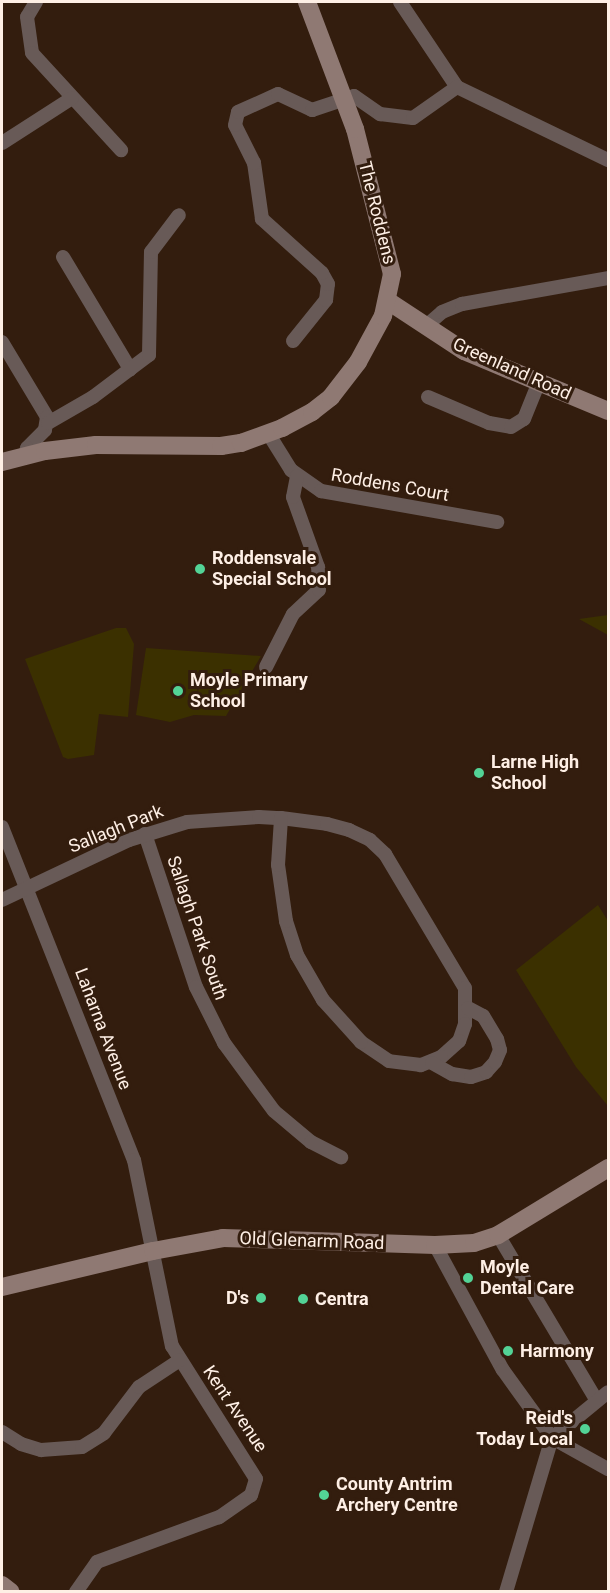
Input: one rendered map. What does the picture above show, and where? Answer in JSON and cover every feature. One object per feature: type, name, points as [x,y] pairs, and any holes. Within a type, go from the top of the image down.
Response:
[{"type":"street","points":[[36,2],[27,17],[29,46],[72,98],[121,150]]},
{"type":"street","name":"The Roddens","points":[[2,462],[25,456],[96,445],[221,446],[268,433],[312,412],[346,380],[373,337],[388,301],[392,274],[390,258],[345,100],[308,2]]},
{"type":"street","points":[[400,2],[457,87],[609,160]]},
{"type":"street","points":[[293,341],[326,300],[328,284],[322,273],[262,219],[254,165],[235,119],[244,106],[276,94],[288,95],[312,110],[354,96],[380,114],[413,118],[443,93],[457,87]]},
{"type":"street","points":[[2,143],[72,98]]},
{"type":"street","points":[[25,456],[27,448],[48,423],[149,355],[152,344],[151,252],[179,215]]},
{"type":"street","points":[[63,257],[130,369]]},
{"type":"street","points":[[426,326],[440,313],[462,304],[609,278]]},
{"type":"street","name":"Greenland Road","points":[[388,301],[464,351],[609,411]]},
{"type":"street","points":[[2,342],[48,423]]},
{"type":"street","points":[[428,397],[489,423],[511,428],[523,420],[539,382]]},
{"type":"street","name":"Roddens Court","points":[[268,433],[277,453],[297,476],[326,493],[497,522]]},
{"type":"street","points":[[266,667],[294,614],[319,590],[317,562],[293,497],[297,476]]},
{"type":"street","points":[[281,818],[278,865],[282,901],[291,938],[312,984],[335,1017],[375,1053],[400,1065],[432,1063],[452,1074],[471,1077],[486,1072],[495,1062],[500,1050],[496,1035],[483,1016],[468,1008],[459,1041],[432,1063]]},
{"type":"street","name":"Sallagh Park","points":[[2,900],[145,834],[187,822],[281,818],[349,830],[374,842],[390,860],[463,983],[468,1008]]},
{"type":"street","name":"Laharna Avenue","points":[[2,826],[134,1160],[153,1251]]},
{"type":"street","name":"Sallagh Park South","points":[[145,834],[196,987],[220,1037],[274,1111],[311,1142],[342,1157]]},
{"type":"street","name":"Old Glenarm Road","points":[[2,1287],[153,1251],[242,1238],[435,1245],[474,1243],[498,1235],[609,1168]]},
{"type":"street","points":[[498,1235],[597,1401]]},
{"type":"street","points":[[435,1245],[503,1370],[552,1438],[609,1469]]},
{"type":"street","name":"Kent Avenue","points":[[76,1592],[99,1561],[216,1518],[255,1489],[254,1470],[180,1360],[170,1337],[153,1251]]},
{"type":"street","points":[[2,1432],[21,1444],[41,1450],[82,1447],[107,1430],[142,1385],[180,1360]]},
{"type":"street","points":[[506,1592],[552,1438],[609,1392]]},
{"type":"street","points":[[2,1585],[10,1592]]},
{"type":"shaded area","points":[[608,615],[608,635],[579,619]]},
{"type":"shaded area","points":[[116,628],[126,628],[134,644],[128,717],[99,714],[94,755],[68,759],[63,757],[25,659]]},
{"type":"shaded area","points":[[146,648],[261,656],[226,716],[194,715],[170,722],[136,715]]},
{"type":"shaded area","points":[[598,905],[608,921],[608,1106],[576,1067],[516,970]]},
{"type":"place","name":"Roddensvale Special School","points":[[200,569]]},
{"type":"place","name":"Moyle Primary School","points":[[178,691]]},
{"type":"place","name":"Larne High School","points":[[479,773]]},
{"type":"place","name":"Moyle Dental Care","points":[[468,1278]]},
{"type":"place","name":"D's","points":[[261,1298]]},
{"type":"place","name":"Centra","points":[[303,1299]]},
{"type":"place","name":"Harmony","points":[[508,1351]]},
{"type":"place","name":"Reid's Today Local","points":[[585,1429]]},
{"type":"place","name":"County Antrim Archery Centre","points":[[324,1495]]}]
